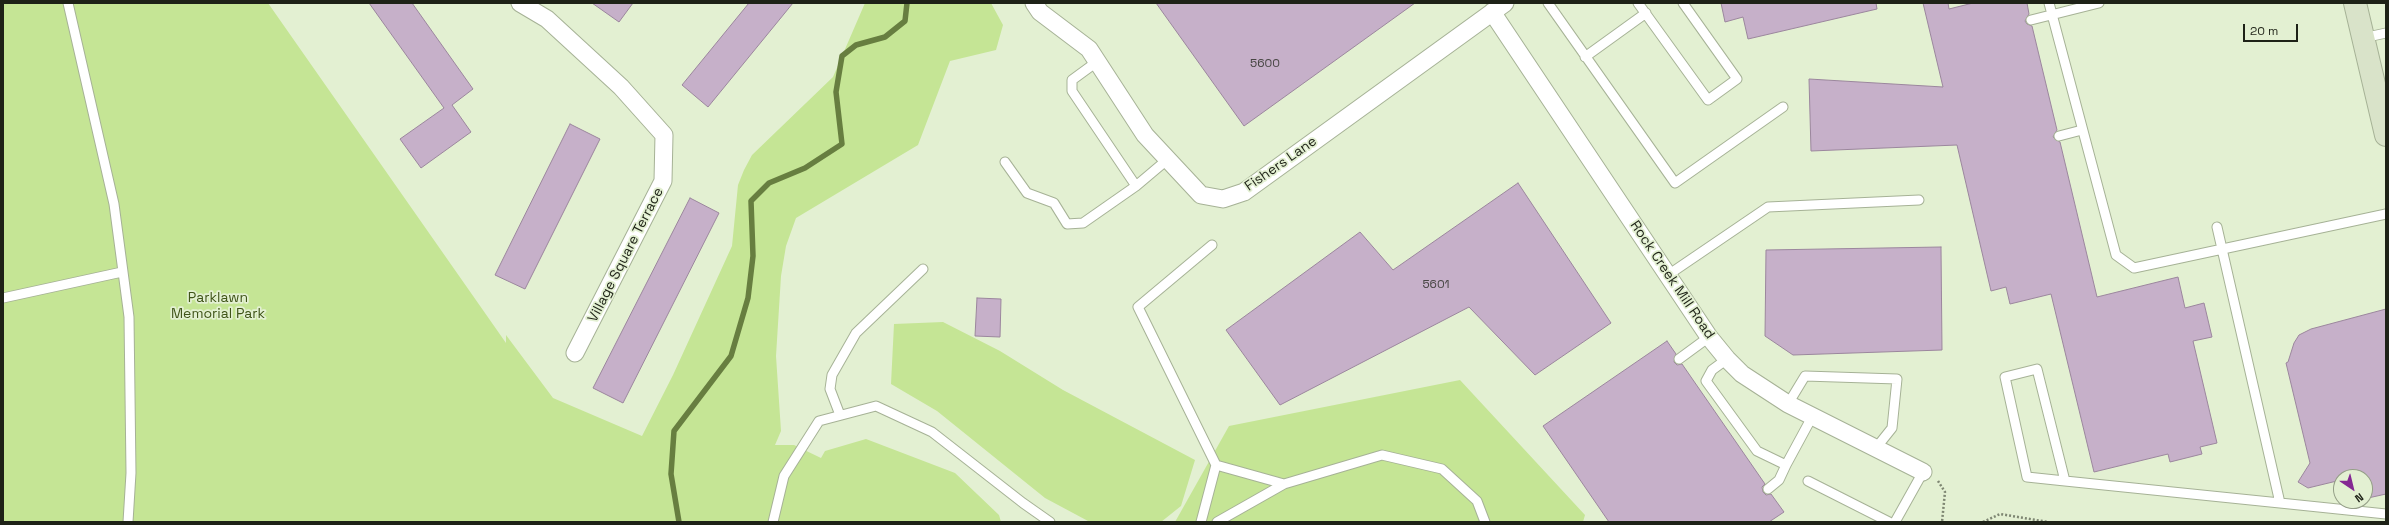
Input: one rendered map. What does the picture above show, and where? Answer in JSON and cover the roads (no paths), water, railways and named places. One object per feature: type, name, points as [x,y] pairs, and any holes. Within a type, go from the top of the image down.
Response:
[{"type":"main road","points":[[2355,3],[2386,135]]},
{"type":"street","name":"Village Square Terrace","points":[[520,3],[547,20],[615,82],[664,135],[664,181],[575,353]]},
{"type":"street","name":"Fishers Lane","points":[[1034,3],[1040,12],[1089,48],[1145,135],[1201,196],[1223,199],[1244,192],[1498,8]]},
{"type":"street","name":"Rock Creek Mill Road","points":[[1498,8],[1668,275],[1709,337],[1727,359],[1742,374],[1788,404],[1923,472]]},
{"type":"lane","points":[[68,3],[114,204],[129,317],[130,473],[128,522]]},
{"type":"lane","points":[[1548,3],[1675,183],[1783,107]]},
{"type":"lane","points":[[1638,3],[1708,100],[1737,80],[1683,3]]},
{"type":"lane","points":[[2049,3],[2116,255],[2134,268],[2386,214]]},
{"type":"lane","points":[[2031,20],[2099,3]]},
{"type":"lane","points":[[1585,57],[1646,13]]},
{"type":"lane","points":[[2363,38],[2386,33]]},
{"type":"lane","points":[[1098,61],[1072,80],[1072,90],[1136,186]]},
{"type":"lane","points":[[2059,136],[2082,130]]},
{"type":"lane","points":[[1005,162],[1027,193],[1054,203],[1067,224],[1083,223],[1136,186],[1168,159]]},
{"type":"lane","points":[[1668,275],[1768,207],[1919,200]]},
{"type":"lane","points":[[2217,228],[2280,503]]},
{"type":"lane","points":[[1200,522],[1216,464],[1138,307],[1212,245]]},
{"type":"lane","points":[[840,415],[830,388],[832,375],[856,333],[924,269]]},
{"type":"lane","points":[[3,298],[122,272]]},
{"type":"lane","points":[[1679,359],[1709,337]]},
{"type":"lane","points":[[1727,359],[1712,370],[1706,381],[1757,451],[1786,465]]},
{"type":"lane","points":[[2065,481],[2037,369],[2005,377],[2027,477],[2065,481],[2386,514]]},
{"type":"lane","points":[[1788,404],[1805,376],[1897,378],[1892,428],[1876,448]]},
{"type":"lane","points":[[773,522],[784,476],[819,421],[876,406],[932,432],[1023,504],[1050,522]]},
{"type":"lane","points":[[1768,489],[1779,480],[1812,417]]},
{"type":"lane","points":[[1217,522],[1284,484],[1382,455],[1442,470],[1477,501],[1485,522]]},
{"type":"lane","points":[[1216,464],[1284,484]]},
{"type":"lane","points":[[1895,522],[1923,472]]},
{"type":"lane","points":[[1808,481],[1889,522]]},
{"type":"waterway","points":[[679,522],[671,474],[674,431],[731,356],[748,298],[753,256],[751,201],[769,183],[805,168],[842,144],[836,92],[842,56],[856,45],[885,37],[905,21],[907,3]]},
{"type":"park label","name":"Parklawn Memorial Park","points":[[218,306]]}]
